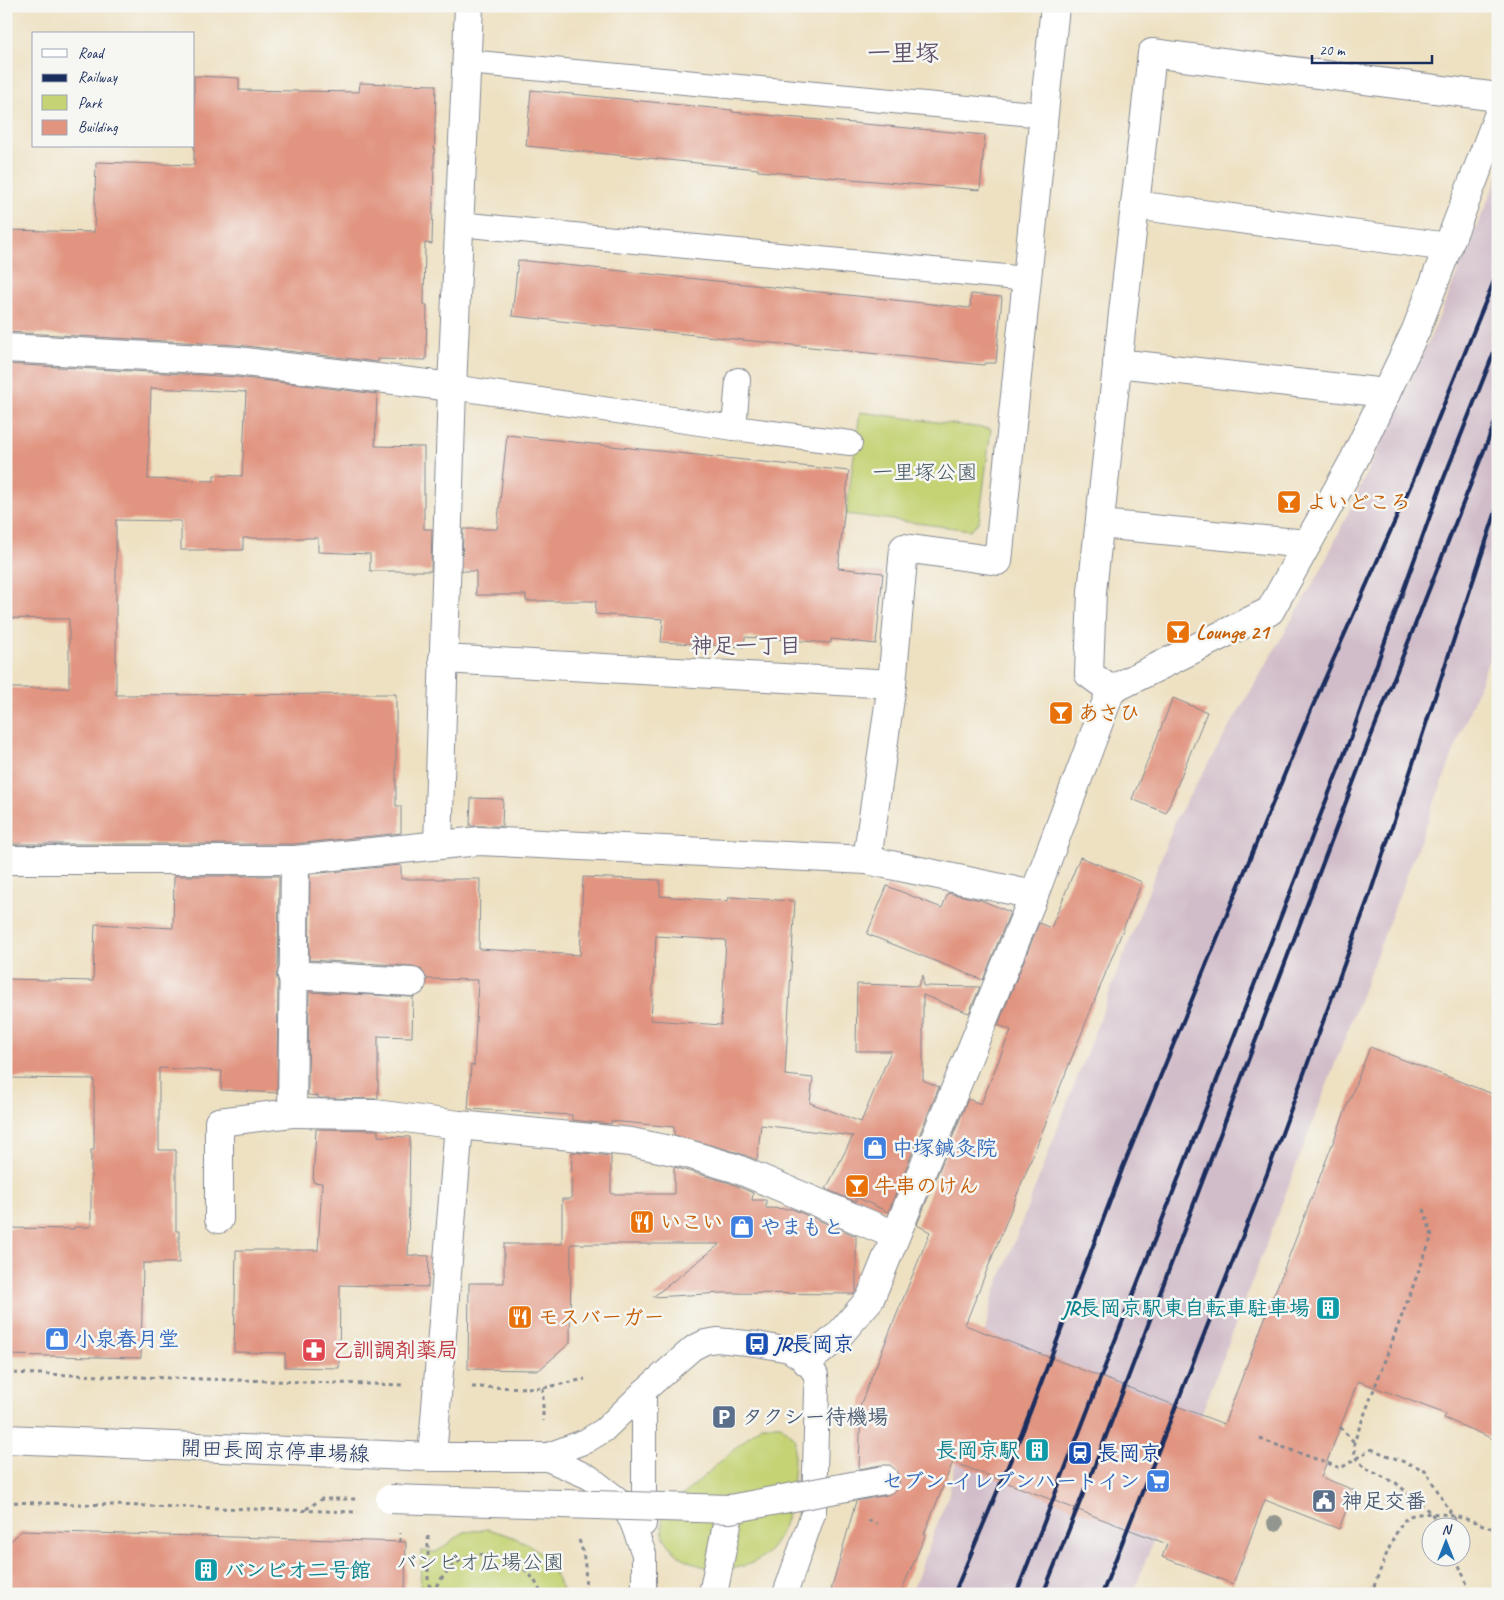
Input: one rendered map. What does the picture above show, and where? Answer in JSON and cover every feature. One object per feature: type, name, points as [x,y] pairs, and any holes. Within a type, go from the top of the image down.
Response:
[{"type":"street","points":[[438,845],[452,387],[469,6]]},
{"type":"street","points":[[867,860],[892,684],[904,548],[998,561],[1055,6]]},
{"type":"street","points":[[1111,690],[1089,674],[1092,591],[1152,53],[1498,97]]},
{"type":"street","points":[[807,1362],[839,1335],[870,1300],[1034,895],[1111,690],[1270,611],[1354,460],[1416,330],[1498,116]]},
{"type":"street","points":[[1134,205],[1448,247]]},
{"type":"street","points":[[6,348],[237,360],[452,387]]},
{"type":"street","points":[[1117,362],[1386,393]]},
{"type":"street","points":[[1100,524],[1308,544]]},
{"type":"street","points":[[443,660],[892,684]]},
{"type":"street","points":[[6,860],[294,860],[479,841],[867,860],[1034,895]]},
{"type":"street","points":[[292,1113],[294,860]]},
{"type":"street","points":[[292,975],[412,982]]},
{"type":"street","points":[[218,1218],[219,1122],[292,1113],[375,1114],[459,1125],[631,1142],[688,1154],[735,1168],[896,1235]]},
{"type":"street","points":[[432,1457],[459,1125]]},
{"type":"street","name":"開田長岡京停車場線","points":[[6,1439],[432,1457],[543,1457]]},
{"type":"street","points":[[390,1499],[730,1510],[884,1480]]},
{"type":"street","points":[[713,1594],[730,1510]]},
{"type":"lane","points":[[467,62],[1044,115]]},
{"type":"lane","points":[[459,224],[1027,279]]},
{"type":"lane","points":[[734,428],[738,380]]},
{"type":"lane","points":[[452,387],[850,443]]},
{"type":"lane","points":[[543,1457],[586,1441],[604,1430],[644,1391],[693,1348],[705,1342],[725,1341],[757,1344],[789,1350],[807,1362],[816,1375],[817,1390],[814,1512],[785,1594]]},
{"type":"lane","points":[[644,1391],[644,1594]]},
{"type":"lane","points":[[543,1457],[589,1477],[620,1501],[632,1522],[644,1554]]},
{"type":"path","points":[[1424,1209],[1432,1236],[1354,1442],[1355,1457],[1366,1469],[1396,1483],[1435,1518]]},
{"type":"path","points":[[6,1373],[543,1388],[585,1379]]},
{"type":"path","points":[[1340,1427],[1354,1442]]},
{"type":"path","points":[[1260,1438],[1340,1468],[1371,1449],[1425,1470],[1454,1518]]},
{"type":"path","points":[[305,1510],[322,1499]]},
{"type":"path","points":[[6,1502],[362,1512]]},
{"type":"path","points":[[1371,1594],[1400,1525],[1409,1516],[1431,1513],[1452,1515],[1498,1531]]},
{"type":"path","points":[[867,1520],[877,1524]]},
{"type":"path","points":[[428,1534],[428,1584],[434,1592],[448,1569],[462,1558],[481,1554],[499,1556],[515,1563],[529,1574],[541,1594]]},
{"type":"path","points":[[578,1537],[584,1552],[586,1570],[585,1594]]},
{"type":"path","points":[[1460,1568],[1471,1594]]},
{"type":"shaded area","points":[[1498,176],[1498,636],[1133,1594],[911,1594],[948,1496],[992,1300],[1176,819],[1321,570],[1428,343]]},
{"type":"green space","name":"一里塚公園","points":[[860,412],[991,429],[979,522],[970,530],[846,514]]},
{"type":"green space","points":[[761,1425],[781,1425],[795,1438],[792,1492],[786,1518],[776,1542],[766,1554],[752,1563],[737,1568],[720,1569],[704,1567],[688,1561],[675,1552],[665,1539],[662,1530],[663,1513]]},
{"type":"green space","name":"バンビオ広場公園","points":[[488,1529],[516,1538],[536,1550],[551,1567],[564,1594],[420,1594],[421,1551],[436,1552],[464,1532]]},
{"type":"building","points":[[195,76],[239,78],[239,90],[359,92],[360,83],[436,85],[432,244],[425,243],[424,305],[427,305],[426,360],[378,359],[378,362],[238,345],[6,332],[6,230],[94,232],[96,162],[194,165]]},
{"type":"building","points":[[531,90],[732,110],[732,112],[985,135],[980,190],[758,171],[758,169],[526,146]]},
{"type":"building","points":[[518,260],[970,308],[971,294],[1002,297],[996,363],[985,363],[984,365],[512,316]]},
{"type":"building","points":[[6,364],[236,377],[377,394],[375,446],[424,447],[424,529],[432,529],[431,571],[370,571],[370,554],[318,552],[318,538],[243,538],[243,550],[181,550],[181,521],[116,520],[116,695],[396,694],[396,806],[401,806],[401,833],[294,844],[6,844],[6,688],[69,688],[69,619],[6,618],[6,469],[9,396],[6,396]],"holes":[[[151,388],[246,392],[242,476],[214,475],[214,481],[148,479]]]},
{"type":"building","points":[[507,435],[849,471],[838,568],[883,573],[876,644],[831,639],[831,643],[745,637],[744,647],[661,642],[663,619],[595,614],[596,601],[526,601],[526,595],[476,595],[476,571],[462,571],[463,529],[497,529]]},
{"type":"building","points":[[1173,698],[1207,712],[1166,813],[1132,799]]},
{"type":"building","points":[[471,798],[503,799],[502,826],[470,826]]},
{"type":"building","points":[[1080,857],[1142,882],[965,1325],[1224,1424],[1370,1047],[1498,1096],[1498,1441],[1444,1418],[1446,1414],[1358,1381],[1321,1477],[1354,1490],[1339,1529],[1265,1500],[1233,1584],[1162,1557],[1167,1544],[953,1462],[924,1534],[926,1534],[900,1594],[830,1594],[856,1501],[887,1495],[895,1491],[899,1485],[896,1470],[890,1465],[859,1469],[861,1403],[930,1232],[917,1225],[968,1099],[981,1104],[1011,1030],[998,1025],[1039,923],[1051,928]]},
{"type":"building","points":[[401,865],[401,879],[480,879],[479,949],[580,955],[583,877],[660,880],[660,896],[728,901],[729,897],[795,901],[785,1075],[813,1078],[810,1103],[861,1122],[891,1051],[856,1051],[857,984],[918,986],[923,975],[923,986],[980,987],[969,1013],[923,995],[923,1080],[939,1087],[888,1212],[856,1197],[856,1202],[826,1189],[853,1136],[761,1125],[757,1160],[739,1153],[674,1135],[674,1127],[611,1121],[611,1124],[572,1120],[572,1115],[468,1109],[471,1065],[474,1066],[478,980],[427,979],[421,969],[413,966],[309,960],[310,874]],"holes":[[[656,936],[726,940],[721,1025],[651,1020]]]},
{"type":"building","points":[[174,876],[279,876],[278,969],[276,975],[278,982],[277,1093],[221,1090],[222,1071],[159,1068],[159,1150],[176,1150],[176,1231],[179,1231],[179,1263],[143,1263],[141,1358],[6,1355],[6,1228],[74,1229],[74,1227],[91,1227],[91,1150],[94,1150],[94,1079],[6,1078],[6,979],[93,981],[95,924],[173,928]]},
{"type":"building","points":[[887,886],[942,908],[948,893],[981,900],[1010,912],[983,980],[867,934]]},
{"type":"building","points":[[309,992],[413,997],[412,1037],[378,1036],[378,1099],[318,1098],[318,1096],[308,1095]]},
{"type":"building","points":[[316,1129],[378,1130],[378,1136],[410,1137],[408,1255],[429,1256],[428,1287],[340,1285],[339,1368],[285,1367],[285,1353],[234,1352],[236,1250],[318,1250],[322,1183],[313,1182]]},
{"type":"building","points":[[572,1152],[611,1156],[611,1194],[674,1194],[674,1167],[730,1183],[753,1193],[752,1200],[766,1200],[766,1208],[792,1209],[856,1236],[856,1291],[854,1294],[723,1293],[653,1297],[720,1244],[571,1244],[570,1343],[539,1370],[468,1369],[469,1283],[504,1283],[504,1244],[562,1244],[562,1199],[571,1199]]},
{"type":"building","name":"バンビオ二号館","points":[[21,1531],[406,1542],[405,1594],[6,1594],[6,1546]]},
{"type":"railway","points":[[954,1594],[1022,1433],[1123,1167],[1311,710],[1414,478],[1498,271]]},
{"type":"railway","points":[[1016,1594],[1349,742],[1440,488],[1498,342]]},
{"type":"railway","points":[[1043,1594],[1098,1457],[1366,749],[1498,415]]},
{"type":"railway","points":[[1102,1594],[1267,1174],[1370,894],[1498,505]]},
{"type":"place","name":"よいどころ","points":[[1289,502]]},
{"type":"place","name":"Lounge 21","points":[[1178,632]]},
{"type":"place","name":"あさひ","points":[[1061,713]]},
{"type":"place","name":"中塚鍼灸院","points":[[875,1148]]},
{"type":"place","name":"牛串のけん","points":[[857,1186]]},
{"type":"place","name":"いこい","points":[[642,1222]]},
{"type":"place","name":"やまもと","points":[[742,1227]]},
{"type":"place","name":"JR長岡京駅東自転車駐車場","points":[[1328,1308]]},
{"type":"place","name":"モスバーガー","points":[[520,1317]]},
{"type":"place","name":"小泉春月堂","points":[[57,1339]]},
{"type":"place","name":"JR長岡京","points":[[757,1344]]},
{"type":"place","name":"乙訓調剤薬局","points":[[314,1350]]},
{"type":"place","name":"タクシー待機場","points":[[724,1417]]},
{"type":"place","name":"長岡京駅","points":[[1037,1450]]},
{"type":"place","name":"長岡京","points":[[1080,1453]]},
{"type":"place","name":"セブン-イレブンハートイン","points":[[1158,1481]]},
{"type":"place","name":"神足交番","points":[[1324,1501]]},
{"type":"place","name":"バンビオ二号館","points":[[206,1570]]},
{"type":"district","name":"一里塚","points":[[903,53]]},
{"type":"district","name":"神足一丁目","points":[[746,646]]}]
